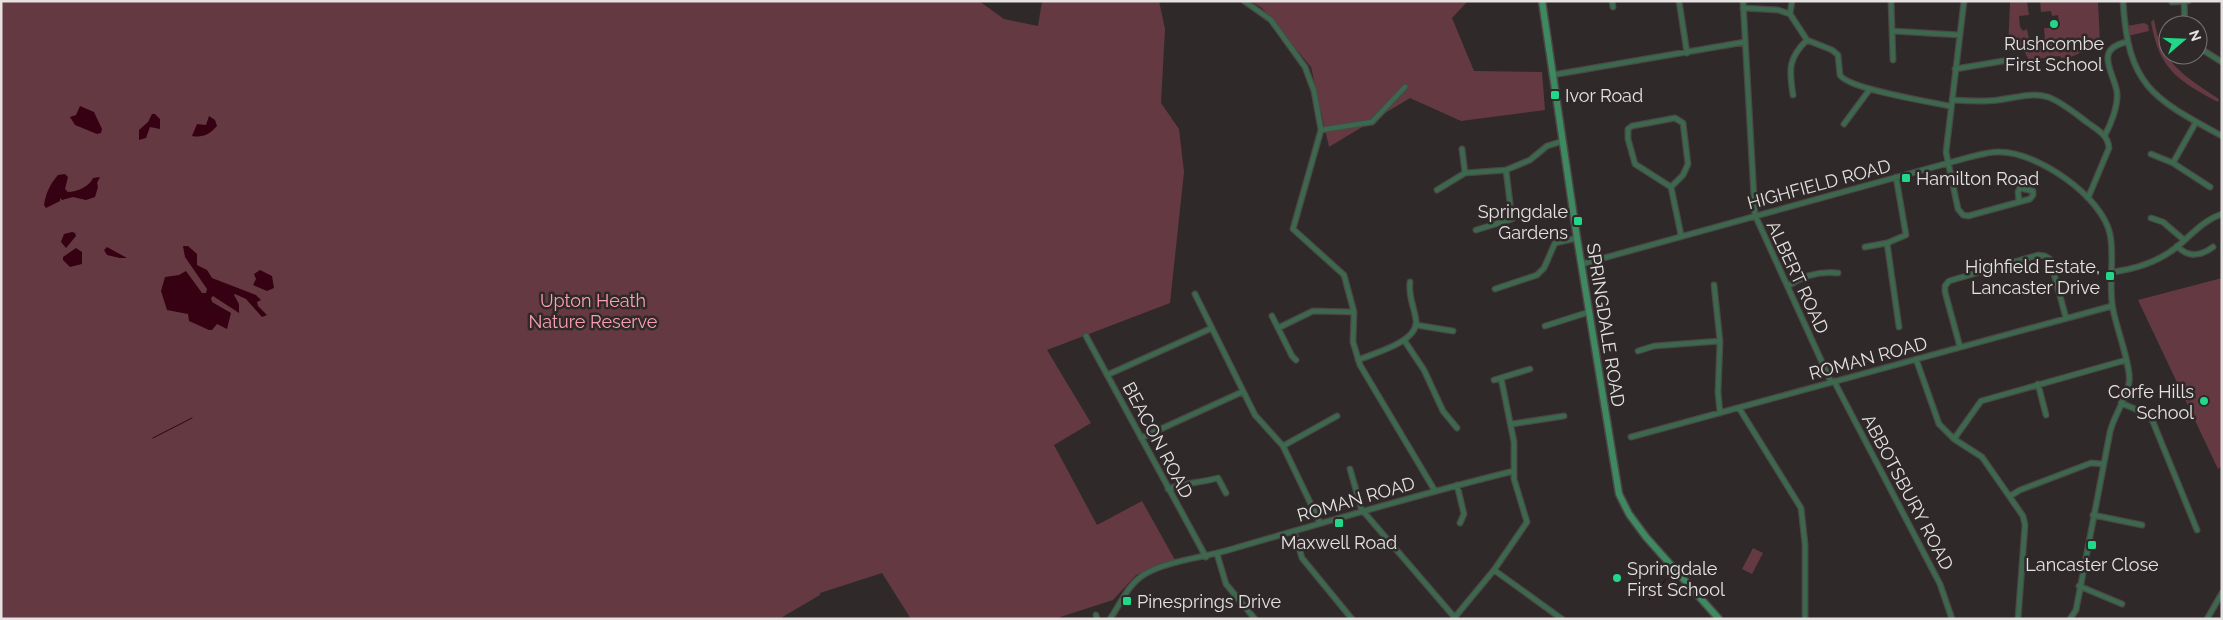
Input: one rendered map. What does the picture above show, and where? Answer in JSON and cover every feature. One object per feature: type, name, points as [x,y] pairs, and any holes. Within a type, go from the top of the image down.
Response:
[{"type":"street","points":[[1244,1],[1271,20],[1305,67],[1314,91],[1321,130],[1293,229],[1344,276],[1354,312],[1354,342],[1358,360],[1366,378],[1435,491]]},
{"type":"street","name":"SPRINGDALE ROAD","points":[[1542,1],[1577,238],[1617,484],[1622,502],[1646,536],[1718,619]]},
{"type":"street","points":[[1612,1],[1613,7]]},
{"type":"street","points":[[1679,1],[1687,52]]},
{"type":"street","name":"ALBERT ROAD","points":[[1743,1],[1755,215],[1832,381]]},
{"type":"street","points":[[1790,14],[1792,1]]},
{"type":"street","points":[[1891,1],[1893,60]]},
{"type":"street","points":[[1964,1],[1946,152],[1958,209],[1963,215],[1968,216],[2019,202]]},
{"type":"street","points":[[2123,1],[2127,42],[2133,62],[2150,88],[2165,103],[2222,136]]},
{"type":"street","points":[[2172,2],[2186,1],[2185,15]]},
{"type":"street","points":[[1743,8],[1778,10],[1790,14],[1807,40],[1832,50],[1838,55],[1842,79],[1870,89],[1950,106]]},
{"type":"street","points":[[1892,31],[1960,35]]},
{"type":"street","points":[[1793,95],[1791,62],[1800,47],[1807,40]]},
{"type":"street","points":[[1552,75],[1745,42]]},
{"type":"street","points":[[2105,135],[2111,122],[2117,94],[2108,69],[2108,58],[2115,47],[2127,42]]},
{"type":"street","points":[[2208,53],[2222,62]]},
{"type":"street","points":[[1955,69],[2009,60]]},
{"type":"street","points":[[1321,130],[1372,122],[1405,87]]},
{"type":"street","points":[[1844,124],[1870,89]]},
{"type":"street","points":[[1952,100],[1978,102],[2029,96],[2048,97],[2105,135],[2109,141],[2109,148],[2088,198]]},
{"type":"street","points":[[1671,187],[1683,174],[1688,164],[1683,123],[1675,118],[1632,126],[1628,129],[1628,139],[1634,164],[1671,187],[1681,235]]},
{"type":"street","points":[[2173,162],[2196,122]]},
{"type":"street","points":[[1437,190],[1465,173],[1506,170],[1530,160],[1547,146],[1563,141]]},
{"type":"street","points":[[1462,149],[1465,173]]},
{"type":"street","name":"HIGHFIELD ROAD","points":[[1582,264],[1681,235],[1993,152],[2020,155],[2057,173],[2098,208],[2108,228],[2112,250],[2112,306],[2126,360],[2129,383],[2113,421],[2093,515],[2076,610],[2070,619]]},
{"type":"street","points":[[2152,154],[2173,162],[2210,187]]},
{"type":"street","points":[[1476,230],[1512,219],[1506,170]]},
{"type":"street","points":[[1865,247],[1887,243],[1906,235],[1896,177]]},
{"type":"street","points":[[2112,272],[2137,267],[2159,258],[2177,246],[2198,227],[2222,214]]},
{"type":"street","points":[[2151,218],[2163,222],[2184,240]]},
{"type":"street","points":[[1495,289],[1537,274],[1544,268],[1555,243],[1577,238]]},
{"type":"street","points":[[1887,243],[1899,328]]},
{"type":"street","points":[[2177,246],[2185,254],[2190,255],[2208,251],[2213,247]]},
{"type":"street","points":[[1960,347],[1945,292],[1945,286],[1949,281],[2038,255],[2050,259],[2066,318]]},
{"type":"street","points":[[1788,286],[1799,278],[1818,272],[1838,273]]},
{"type":"street","points":[[1358,360],[1404,340],[1411,335],[1416,325],[1409,294],[1410,282]]},
{"type":"street","points":[[1714,285],[1720,341],[1718,392],[1720,413]]},
{"type":"street","points":[[1196,294],[1242,392],[1255,415],[1283,446],[1320,523]]},
{"type":"street","name":"ROMAN ROAD","points":[[1631,437],[2112,306]]},
{"type":"street","points":[[1278,328],[1313,311],[1354,312]]},
{"type":"street","points":[[1545,326],[1589,312]]},
{"type":"street","points":[[1272,316],[1292,356],[1296,360]]},
{"type":"street","points":[[1416,325],[1453,331]]},
{"type":"street","points":[[1107,375],[1212,328]]},
{"type":"street","name":"BEACON ROAD","points":[[1086,336],[1206,557]]},
{"type":"street","points":[[1404,340],[1427,376],[1443,411],[1457,428]]},
{"type":"street","points":[[1638,351],[1654,346],[1720,341]]},
{"type":"street","points":[[1916,359],[1937,420],[1944,431],[1982,457],[2023,516],[2025,525],[2018,619]]},
{"type":"street","points":[[1954,439],[1981,401],[2126,360]]},
{"type":"street","points":[[1494,380],[1530,369]]},
{"type":"street","points":[[1350,468],[1362,511],[1456,618],[1494,570],[1527,522],[1514,471],[1512,424],[1501,378]]},
{"type":"street","name":"ABBOTSBURY ROAD","points":[[1832,381],[1940,584],[1950,608],[1952,619]]},
{"type":"street","points":[[2038,384],[2046,415]]},
{"type":"street","points":[[1141,438],[1242,392]]},
{"type":"street","points":[[2121,404],[2151,417],[2197,530]]},
{"type":"street","points":[[1739,408],[1801,508],[1806,619]]},
{"type":"street","points":[[1283,446],[1336,416]]},
{"type":"street","points":[[1512,424],[1564,416]]},
{"type":"street","points":[[2010,496],[2020,490],[2091,463],[2103,464]]},
{"type":"street","name":"ROMAN ROAD","points":[[1206,557],[1362,511],[1514,471]]},
{"type":"street","points":[[1168,489],[1186,482],[1198,483],[1218,478],[1226,493]]},
{"type":"street","points":[[1457,485],[1464,514],[1460,523]]},
{"type":"street","points":[[2093,515],[2142,525]]},
{"type":"street","points":[[1294,531],[1302,558],[1352,619]]},
{"type":"street","points":[[1217,554],[1226,584],[1255,619]]},
{"type":"street","points":[[1110,619],[1129,589],[1144,575],[1158,568],[1206,557]]},
{"type":"street","points":[[1494,570],[1562,619]]},
{"type":"street","points":[[2080,586],[2122,604]]},
{"type":"street","points":[[2207,619],[2222,593]]},
{"type":"green space","name":"Upton Heath Nature Reserve","points":[[1,1],[979,1],[1004,19],[1038,26],[1042,1],[1159,1],[1165,29],[1161,103],[1179,129],[1184,172],[1170,303],[1047,350],[1091,423],[1054,445],[1097,525],[1142,501],[1175,560],[1136,575],[1113,600],[1054,619],[911,619],[882,573],[820,593],[820,595],[779,619],[1,619]]},
{"type":"green space","points":[[1250,1],[1468,1],[1452,18],[1474,71],[1542,72],[1545,110],[1461,121],[1410,98],[1329,147],[1311,67],[1262,8]]},
{"type":"green space","name":"Rushcombe First School","points":[[2010,1],[2027,1],[2029,15],[2019,16],[2020,27],[2023,31],[2027,29],[2029,39],[2034,41],[2045,38],[2044,28],[2052,28],[2052,23],[2059,22],[2058,15],[2052,16],[2051,11],[2041,12],[2040,1],[2098,1],[2100,44],[2071,57],[2061,58],[2060,56],[2029,60],[2023,49],[2019,47],[2008,51]]},
{"type":"green space","points":[[2154,19],[2158,37],[2158,48],[2155,38],[2151,22]]},
{"type":"green space","points":[[2144,23],[2148,25],[2149,31],[2128,36],[2127,26]]},
{"type":"green space","points":[[2167,65],[2174,65],[2195,83],[2219,99],[2218,102],[2181,80]]},
{"type":"green space","name":"Corfe Hills School","points":[[2222,278],[2222,466],[2218,469],[2138,300]]},
{"type":"green space","points":[[1753,548],[1763,553],[1752,574],[1742,569]]},
{"type":"shaded area","points":[[80,106],[94,112],[102,129],[101,133],[97,134],[75,125],[70,117],[76,115]]},
{"type":"shaded area","points":[[152,114],[155,114],[160,119],[160,129],[150,127],[146,138],[139,140],[139,130],[148,122]]},
{"type":"shaded area","points":[[209,116],[215,120],[217,126],[206,135],[192,136],[197,124],[206,125]]},
{"type":"shaded area","points":[[65,174],[68,177],[65,189],[68,192],[83,188],[93,178],[100,177],[95,197],[86,200],[73,197],[62,200],[60,198],[60,201],[46,208],[44,205],[51,185],[58,175]]},
{"type":"shaded area","points":[[72,232],[76,236],[66,248],[61,242],[64,234]]},
{"type":"shaded area","points":[[183,246],[188,246],[197,254],[197,265],[207,270],[212,278],[256,295],[261,300],[257,302],[258,306],[267,315],[262,317],[246,299],[235,294],[239,304],[239,313],[213,296],[211,298],[212,302],[231,313],[227,329],[217,324],[212,330],[209,330],[189,321],[188,314],[167,310],[161,291],[165,277],[179,275],[186,271],[202,293],[206,293],[207,289],[185,257]]},
{"type":"shaded area","points":[[107,247],[127,258],[107,255],[104,250]]},
{"type":"shaded area","points":[[76,248],[82,252],[82,264],[70,267],[63,260],[63,257]]},
{"type":"shaded area","points":[[260,270],[272,276],[274,288],[267,291],[253,285],[256,279],[254,274]]},
{"type":"waterway","points":[[153,438],[192,418]]},
{"type":"waterway","points":[[1649,600],[1666,579]]},
{"type":"place","name":"Rushcombe First School","points":[[2054,24]]},
{"type":"place","name":"Ivor Road","points":[[1555,95]]},
{"type":"place","name":"Hamilton Road","points":[[1906,178]]},
{"type":"place","name":"Springdale Gardens","points":[[1578,221]]},
{"type":"place","name":"Highfield Estate, Lancaster Drive","points":[[2110,276]]},
{"type":"place","name":"Corfe Hills School","points":[[2204,401]]},
{"type":"place","name":"Maxwell Road","points":[[1339,523]]},
{"type":"place","name":"Lancaster Close","points":[[2092,545]]},
{"type":"place","name":"Springdale First School","points":[[1617,578]]},
{"type":"place","name":"Pinesprings Drive","points":[[1127,601]]}]
